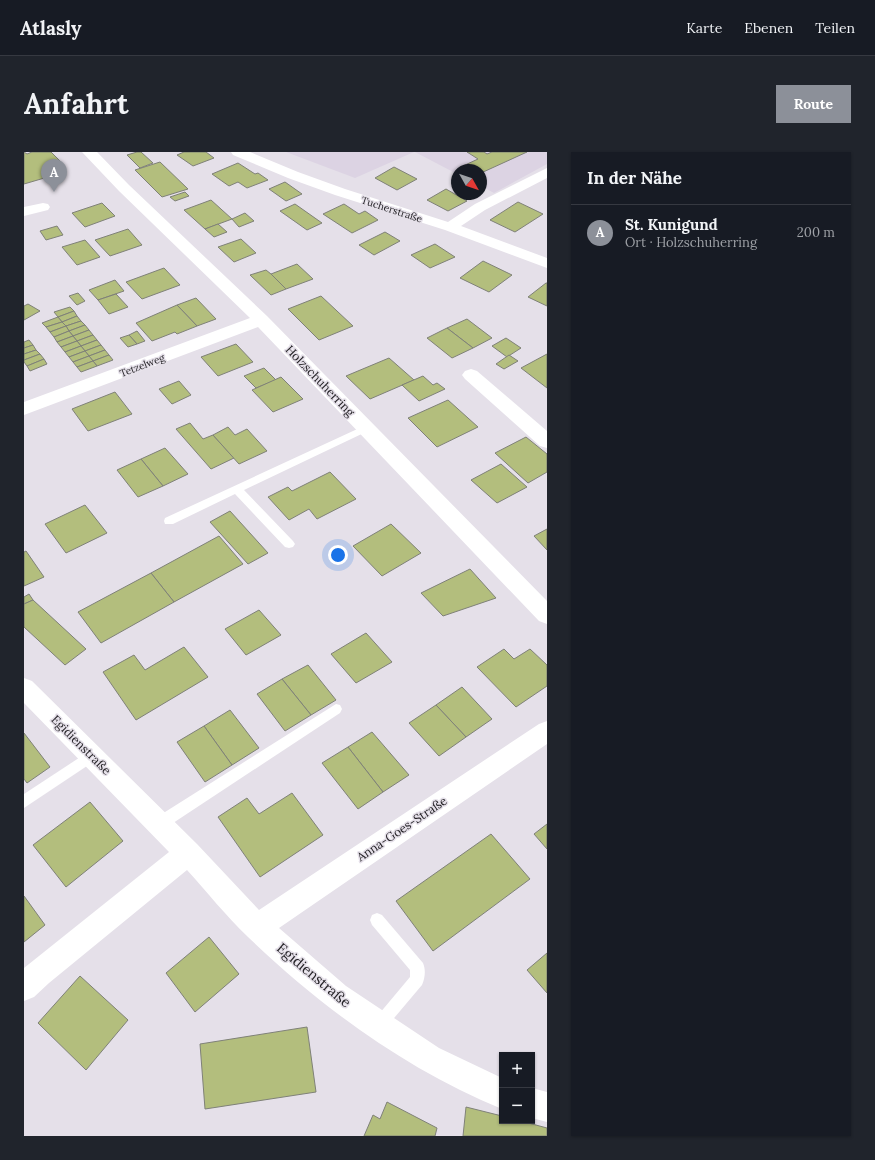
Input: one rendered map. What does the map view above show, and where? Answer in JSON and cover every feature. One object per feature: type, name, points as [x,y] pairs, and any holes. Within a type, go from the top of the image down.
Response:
[{"type":"street","name":"Holzschuherring","points":[[89,152],[124,188],[261,320],[547,615]]},
{"type":"street","name":"Tucherstraße","points":[[238,152],[334,190],[450,227],[547,263]]},
{"type":"street","points":[[450,227],[480,207],[547,172]]},
{"type":"street","points":[[24,212],[43,207]]},
{"type":"street","name":"Tetzelweg","points":[[24,409],[261,320]]},
{"type":"street","points":[[471,374],[547,441]]},
{"type":"street","points":[[530,426],[547,416]]},
{"type":"street","name":"Egidienstraße","points":[[24,688],[188,853],[257,927],[336,996],[429,1058],[499,1093]]},
{"type":"street","name":"Anna-Goes-Straße","points":[[257,927],[547,731]]},
{"type":"street","points":[[24,987],[39,973],[188,853]]},
{"type":"street","points":[[535,1104],[547,1108]]},
{"type":"lane","points":[[169,521],[366,428]]},
{"type":"lane","points":[[237,489],[289,544]]},
{"type":"lane","points":[[159,824],[336,709]]},
{"type":"lane","points":[[24,802],[91,756]]},
{"type":"lane","points":[[377,920],[418,968],[417,980],[379,1025]]},
{"type":"shaded area","points":[[286,152],[414,152],[355,178]]},
{"type":"shaded area","points":[[415,152],[547,152],[547,164],[494,193],[487,189],[487,164],[451,164],[451,171]]},
{"type":"building","points":[[24,152],[27,154],[32,152],[51,152],[63,164],[52,168],[58,174],[24,184]]},
{"type":"building","points":[[141,152],[153,163],[140,168],[127,155]]},
{"type":"building","points":[[184,152],[206,152],[214,158],[193,166],[177,155]]},
{"type":"building","points":[[467,152],[484,152],[487,154],[492,152],[527,152],[487,170],[487,164],[467,164],[478,159]]},
{"type":"building","points":[[160,162],[188,189],[162,197],[135,170]]},
{"type":"building","points":[[238,163],[268,180],[247,188],[238,182],[229,186],[212,174]]},
{"type":"building","points":[[58,166],[64,172],[58,174],[52,168]]},
{"type":"building","points":[[394,167],[417,179],[397,190],[375,178]]},
{"type":"building","points":[[285,182],[302,194],[286,201],[269,189]]},
{"type":"building","points":[[446,189],[451,192],[451,200],[467,201],[448,211],[427,200]]},
{"type":"building","points":[[185,192],[189,196],[175,201],[170,197]]},
{"type":"building","points":[[211,200],[232,219],[205,229],[184,210]]},
{"type":"building","points":[[518,202],[543,214],[515,232],[490,220]]},
{"type":"building","points":[[102,203],[115,216],[85,227],[72,213]]},
{"type":"building","points":[[295,204],[322,223],[307,230],[280,211]]},
{"type":"building","points":[[344,204],[359,214],[365,211],[378,220],[352,233],[323,214]]},
{"type":"building","points":[[245,213],[254,221],[239,227],[232,219]]},
{"type":"building","points":[[218,224],[227,232],[214,237],[205,229]]},
{"type":"building","points":[[57,226],[63,235],[46,240],[40,231]]},
{"type":"building","points":[[128,229],[142,245],[110,256],[95,240]]},
{"type":"building","points":[[385,232],[400,241],[374,255],[359,245]]},
{"type":"building","points":[[241,239],[256,253],[234,262],[218,247]]},
{"type":"building","points":[[85,240],[100,257],[77,265],[62,247]]},
{"type":"building","points":[[435,244],[455,257],[430,268],[411,255]]},
{"type":"building","points":[[483,261],[512,275],[489,292],[460,278]]},
{"type":"building","points":[[297,264],[313,279],[286,289],[271,274]]},
{"type":"building","points":[[164,268],[180,285],[142,299],[126,282]]},
{"type":"building","points":[[266,270],[286,289],[271,295],[250,275]]},
{"type":"building","points":[[115,280],[124,291],[98,300],[89,290]]},
{"type":"building","points":[[547,283],[547,306],[528,297]]},
{"type":"building","points":[[78,293],[85,301],[77,305],[69,296]]},
{"type":"building","points":[[116,294],[128,307],[109,314],[98,300]]},
{"type":"building","points":[[321,296],[353,326],[319,340],[288,309]]},
{"type":"building","points":[[196,298],[216,319],[197,326],[177,305]]},
{"type":"building","points":[[28,304],[40,311],[24,320],[24,306]]},
{"type":"building","points":[[177,305],[197,326],[177,334],[175,332],[152,341],[136,323]]},
{"type":"building","points":[[70,307],[74,311],[58,317],[54,312]]},
{"type":"building","points":[[74,311],[77,316],[62,322],[58,317]]},
{"type":"building","points":[[77,316],[81,321],[66,326],[62,322]]},
{"type":"building","points":[[58,317],[62,322],[46,327],[42,323]]},
{"type":"building","points":[[467,319],[492,338],[473,348],[447,328]]},
{"type":"building","points":[[81,321],[85,325],[69,331],[66,326]]},
{"type":"building","points":[[62,322],[66,326],[50,332],[46,327]]},
{"type":"building","points":[[85,325],[89,330],[73,336],[69,331]]},
{"type":"building","points":[[66,326],[69,331],[54,337],[50,332]]},
{"type":"building","points":[[447,328],[473,348],[452,358],[427,338]]},
{"type":"building","points":[[89,330],[93,335],[77,341],[73,336]]},
{"type":"building","points":[[69,331],[73,336],[57,342],[54,337]]},
{"type":"building","points":[[137,331],[145,341],[137,344],[129,335]]},
{"type":"building","points":[[93,335],[97,340],[81,346],[77,341]]},
{"type":"building","points":[[129,335],[137,344],[128,347],[120,338]]},
{"type":"building","points":[[73,336],[77,341],[61,347],[57,342]]},
{"type":"building","points":[[506,338],[521,348],[507,357],[492,346]]},
{"type":"building","points":[[29,340],[33,345],[24,348],[24,342]]},
{"type":"building","points":[[97,340],[101,345],[85,351],[81,346]]},
{"type":"building","points":[[77,341],[81,346],[65,352],[61,347]]},
{"type":"building","points":[[236,344],[253,362],[218,376],[201,357]]},
{"type":"building","points":[[33,345],[36,350],[24,354],[24,348]]},
{"type":"building","points":[[101,345],[105,350],[89,356],[85,351]]},
{"type":"building","points":[[81,346],[85,351],[69,357],[65,352]]},
{"type":"building","points":[[36,350],[40,354],[24,360],[24,354]]},
{"type":"building","points":[[105,350],[109,355],[93,361],[89,356]]},
{"type":"building","points":[[85,351],[89,356],[73,362],[69,357]]},
{"type":"building","points":[[40,354],[44,359],[27,366],[24,362],[24,360]]},
{"type":"building","points":[[547,354],[547,388],[521,368]]},
{"type":"building","points":[[109,355],[113,360],[97,366],[93,361]]},
{"type":"building","points":[[509,355],[518,361],[504,369],[496,364]]},
{"type":"building","points":[[89,356],[93,361],[77,367],[73,362]]},
{"type":"building","points":[[389,358],[414,380],[370,399],[346,376]]},
{"type":"building","points":[[44,359],[47,364],[30,371],[27,366]]},
{"type":"building","points":[[93,361],[97,366],[81,372],[77,367]]},
{"type":"building","points":[[264,368],[276,380],[256,388],[244,376]]},
{"type":"building","points":[[423,376],[433,385],[437,383],[445,389],[419,401],[402,385]]},
{"type":"building","points":[[281,377],[303,399],[273,412],[252,390]]},
{"type":"building","points":[[179,381],[191,395],[172,404],[159,389]]},
{"type":"building","points":[[115,392],[132,414],[88,431],[72,409]]},
{"type":"building","points":[[448,400],[478,427],[437,447],[408,418]]},
{"type":"building","points":[[190,423],[203,439],[213,435],[234,458],[211,469],[176,429]]},
{"type":"building","points":[[228,427],[235,435],[247,429],[267,451],[239,464],[213,435]]},
{"type":"building","points":[[526,437],[547,454],[547,472],[528,483],[495,453]]},
{"type":"building","points":[[165,448],[188,474],[163,486],[141,459]]},
{"type":"building","points":[[141,459],[163,486],[138,497],[117,470]]},
{"type":"building","points":[[501,464],[527,487],[497,503],[471,480]]},
{"type":"building","points":[[330,472],[356,499],[317,519],[309,509],[289,520],[268,497],[288,487],[292,491]]},
{"type":"building","points":[[85,505],[107,533],[66,553],[45,524]]},
{"type":"building","points":[[230,511],[268,553],[248,564],[210,522]]},
{"type":"building","points":[[391,524],[421,553],[382,576],[353,546]]},
{"type":"building","points":[[547,529],[547,550],[534,536]]},
{"type":"building","points":[[219,536],[243,564],[174,602],[151,573]]},
{"type":"building","points":[[26,551],[44,577],[24,586],[24,552]]},
{"type":"building","points":[[470,569],[496,598],[443,616],[421,593]]},
{"type":"building","points":[[151,573],[174,602],[101,643],[78,612]]},
{"type":"building","points":[[29,594],[33,600],[24,604],[24,597]]},
{"type":"building","points":[[33,600],[86,649],[65,665],[24,627],[24,604]]},
{"type":"building","points":[[259,610],[281,635],[246,655],[225,629]]},
{"type":"building","points":[[366,633],[392,662],[356,683],[331,654]]},
{"type":"building","points":[[184,647],[208,677],[136,720],[103,672],[134,655],[145,670]]},
{"type":"building","points":[[504,649],[514,659],[530,649],[547,665],[547,686],[516,707],[477,667]]},
{"type":"building","points":[[308,665],[336,700],[311,715],[282,679]]},
{"type":"building","points":[[282,679],[311,715],[285,731],[257,694]]},
{"type":"building","points":[[462,687],[492,719],[466,737],[436,705]]},
{"type":"building","points":[[436,705],[466,737],[439,756],[409,723]]},
{"type":"building","points":[[230,710],[259,748],[232,765],[204,726]]},
{"type":"building","points":[[204,726],[232,765],[205,782],[177,742]]},
{"type":"building","points":[[372,732],[409,775],[383,792],[348,747]]},
{"type":"building","points":[[24,733],[50,767],[27,783],[24,779]]},
{"type":"building","points":[[348,747],[383,792],[358,809],[322,763]]},
{"type":"building","points":[[292,793],[323,835],[260,877],[218,817],[247,798],[259,814]]},
{"type":"building","points":[[90,802],[123,841],[66,887],[33,845]]},
{"type":"building","points":[[547,824],[547,849],[534,834]]},
{"type":"building","points":[[491,834],[530,879],[433,951],[396,901]]},
{"type":"building","points":[[24,896],[45,925],[24,942]]},
{"type":"building","points":[[209,937],[239,974],[195,1012],[166,973]]},
{"type":"building","points":[[547,953],[547,993],[527,970]]},
{"type":"building","points":[[80,976],[128,1020],[86,1070],[38,1023]]},
{"type":"building","points":[[307,1027],[316,1092],[205,1109],[200,1044]]},
{"type":"building","points":[[387,1102],[437,1128],[435,1136],[364,1136],[373,1115],[380,1119]]},
{"type":"building","points":[[466,1107],[499,1115],[499,1124],[532,1124],[547,1128],[547,1136],[463,1136]]},
{"type":"place","name":"St. Kunigund","points":[[54,192]]}]
